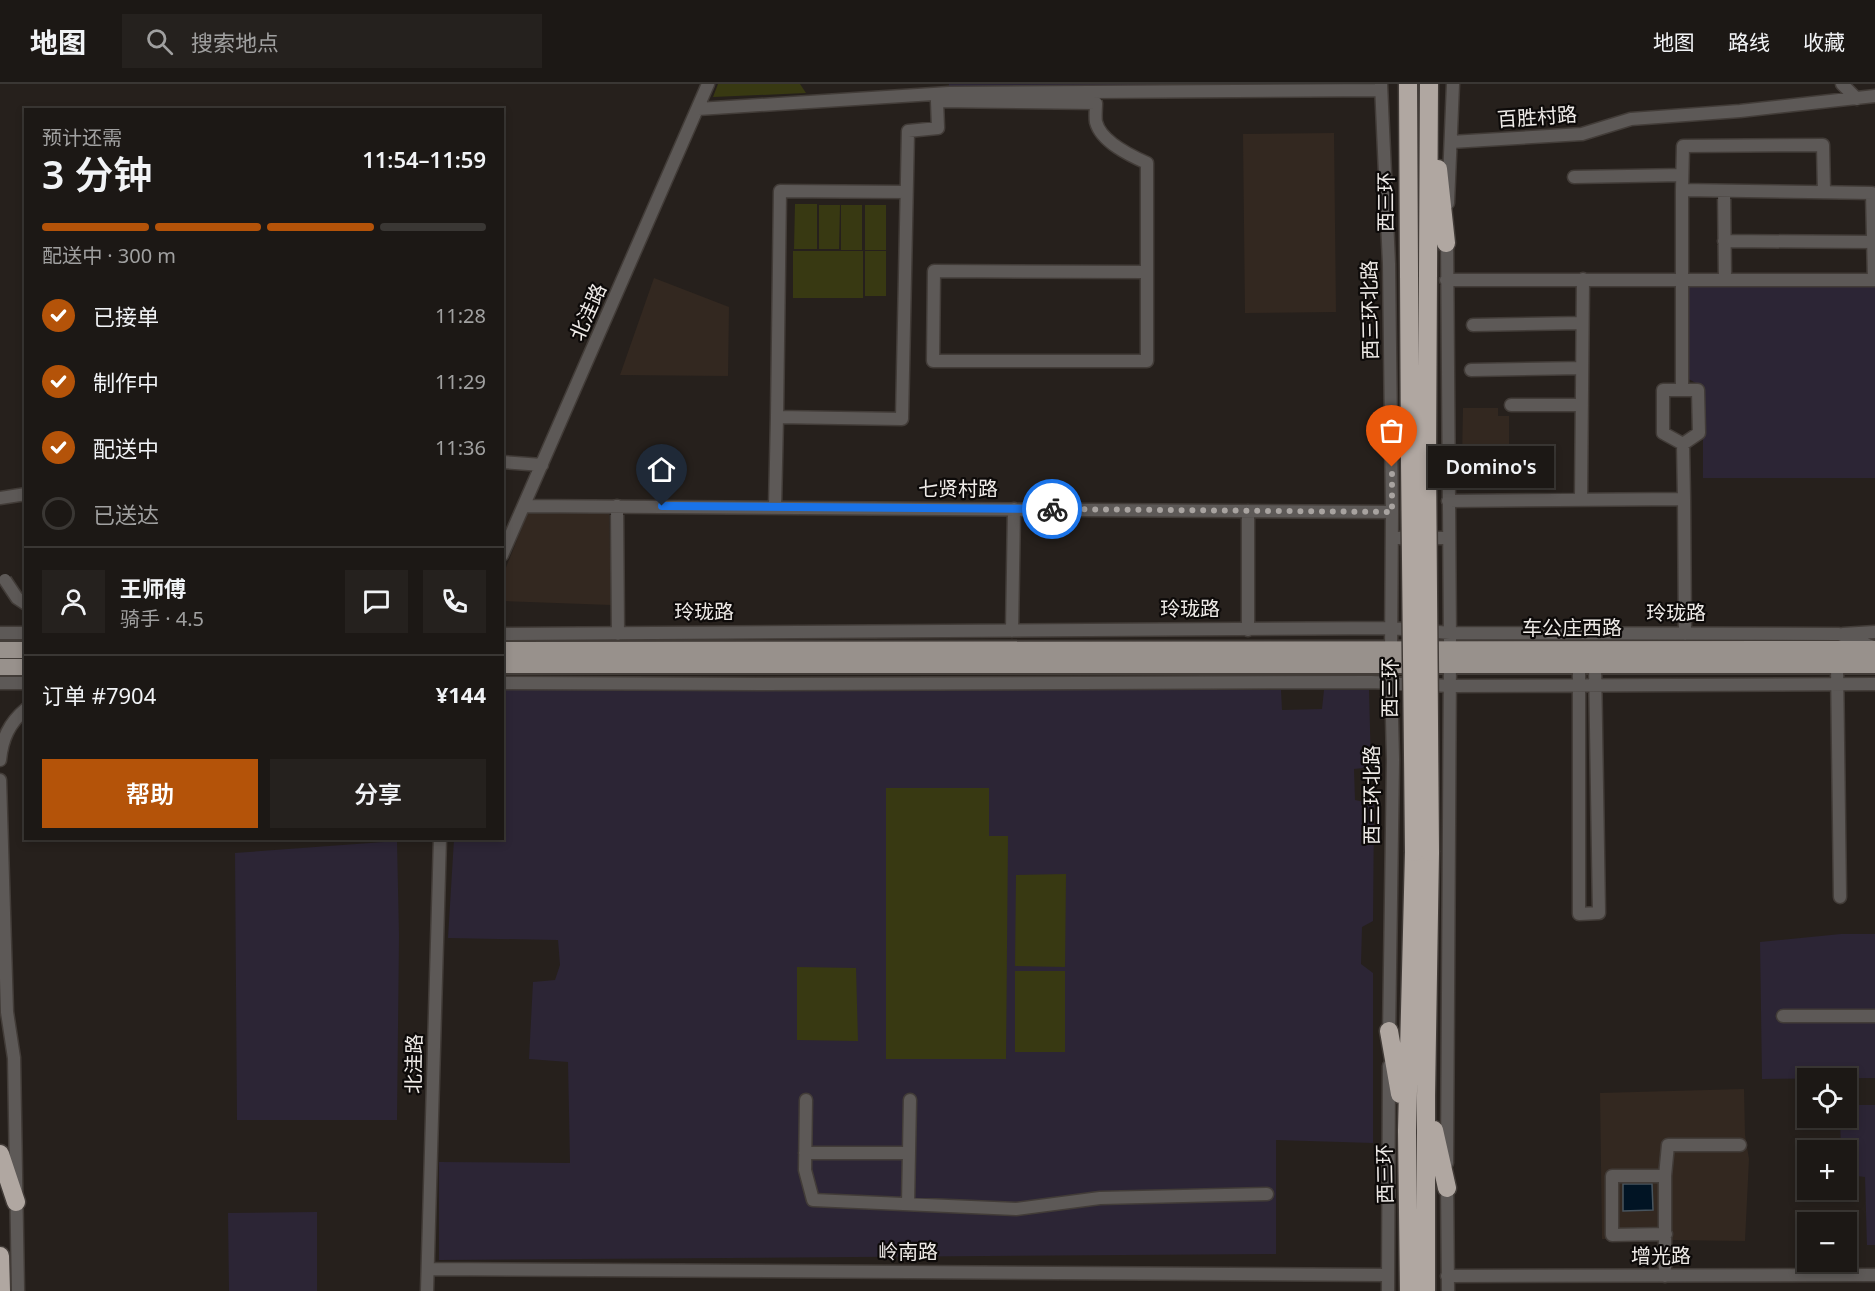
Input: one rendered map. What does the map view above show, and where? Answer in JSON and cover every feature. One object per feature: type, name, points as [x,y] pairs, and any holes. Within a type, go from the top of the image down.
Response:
[{"type":"highway","name":"西三环","points":[[1408,84],[1419,461],[1426,1291]]},
{"type":"highway","name":"西三环","points":[[1419,461],[1429,84]]},
{"type":"highway","points":[[1429,84],[1446,243]]},
{"type":"highway","name":"西三环","points":[[1409,1291],[1407,1131],[1422,852]]},
{"type":"highway","points":[[1389,1031],[1407,1131]]},
{"type":"highway","points":[[1426,1096],[1447,1188]]},
{"type":"highway","points":[[0,1154],[16,1202]]},
{"type":"highway","points":[[0,1256],[1,1291]]},
{"type":"main road","name":"车公庄西路","points":[[1450,649],[1875,649]]},
{"type":"main road","name":"车公庄西路","points":[[1450,649],[1587,665],[1875,665]]},
{"type":"main road","points":[[504,665],[1422,657],[1450,649]]},
{"type":"main road","name":"玲珑路","points":[[504,650],[1163,651],[1391,657]]},
{"type":"main road","points":[[2,658],[24,651]]},
{"type":"main road","points":[[2,658],[24,666]]},
{"type":"street","name":"北洼路","points":[[504,551],[708,84]]},
{"type":"street","points":[[1448,1291],[1450,649],[1446,243],[1453,84]]},
{"type":"street","points":[[1842,84],[1857,99]]},
{"type":"street","points":[[698,109],[949,93],[1381,87]]},
{"type":"street","name":"西三环北路","points":[[1381,87],[1389,264],[1392,512],[1393,760],[1388,1291]]},
{"type":"street","name":"百胜村路","points":[[1452,142],[1582,134],[1631,119],[1740,111],[1875,96]]},
{"type":"street","points":[[777,417],[902,419],[908,131],[938,128],[938,101],[1096,103],[1096,123],[1102,134],[1123,152],[1148,163],[1147,362],[933,361],[934,271],[1146,272]]},
{"type":"street","points":[[1682,389],[1683,146],[1823,145],[1824,192]]},
{"type":"street","points":[[1574,177],[1682,175]]},
{"type":"street","points":[[775,507],[780,190],[906,192]]},
{"type":"street","points":[[1446,280],[1875,280],[1872,193],[1682,190]]},
{"type":"street","points":[[1724,191],[1725,279]]},
{"type":"street","points":[[1724,241],[1873,242]]},
{"type":"street","points":[[1581,500],[1582,279]]},
{"type":"street","points":[[1473,325],[1582,323]]},
{"type":"street","points":[[1471,370],[1582,368]]},
{"type":"street","points":[[1663,390],[1698,390],[1699,433],[1683,444],[1663,433],[1663,390]]},
{"type":"street","points":[[1511,405],[1582,405]]},
{"type":"street","points":[[1683,444],[1685,634]]},
{"type":"street","points":[[504,462],[542,465]]},
{"type":"street","points":[[0,498],[24,494]]},
{"type":"street","points":[[1449,501],[1684,499]]},
{"type":"street","name":"七贤村路","points":[[524,506],[1392,512]]},
{"type":"street","points":[[616,506],[618,634]]},
{"type":"street","points":[[1012,631],[1014,509]]},
{"type":"street","points":[[1248,511],[1248,630]]},
{"type":"street","points":[[1392,538],[1449,538]]},
{"type":"street","points":[[1392,558],[1420,578],[1423,726],[1449,743]]},
{"type":"street","points":[[2,575],[17,598],[24,603]]},
{"type":"street","name":"玲珑路","points":[[504,634],[1391,628],[1422,631],[1450,649],[1685,634],[1839,634],[1875,649]]},
{"type":"street","points":[[1839,634],[1875,632]]},
{"type":"street","points":[[24,635],[2,658],[24,681]]},
{"type":"street","points":[[1587,665],[1595,685],[1599,913],[1579,914],[1578,685],[1587,665]]},
{"type":"street","points":[[1837,665],[1840,897]]},
{"type":"street","points":[[504,683],[1423,687],[1875,684]]},
{"type":"street","points":[[0,760],[1,746],[8,729],[21,713]]},
{"type":"street","points":[[1393,760],[1449,760]]},
{"type":"street","points":[[0,780],[7,1012],[14,1058],[18,1291]]},
{"type":"street","name":"北洼路","points":[[428,1291],[440,840]]},
{"type":"street","points":[[1783,1016],[1875,1016]]},
{"type":"street","points":[[806,1100],[805,1170],[813,1200],[1016,1209],[1100,1198],[1267,1194]]},
{"type":"street","points":[[908,1204],[910,1100]]},
{"type":"street","points":[[1665,1275],[1665,1176],[1668,1145],[1740,1145]]},
{"type":"street","points":[[805,1153],[909,1153]]},
{"type":"street","points":[[1665,1176],[1612,1176],[1612,1234],[1665,1234]]},
{"type":"street","name":"岭南路","points":[[428,1269],[1388,1275]]},
{"type":"street","name":"增光路","points":[[1447,1276],[1875,1275]]},
{"type":"shaded area","points":[[718,84],[800,84],[806,93],[713,97]]},
{"type":"shaded area","points":[[949,84],[1371,84],[1371,90],[949,93]]},
{"type":"shaded area","points":[[1334,133],[1336,312],[1245,313],[1243,134]]},
{"type":"shaded area","points":[[795,204],[817,204],[817,249],[794,249]]},
{"type":"shaded area","points":[[819,205],[840,205],[839,249],[819,249]]},
{"type":"shaded area","points":[[841,205],[862,205],[862,250],[841,250]]},
{"type":"shaded area","points":[[865,205],[886,205],[886,250],[865,250]]},
{"type":"shaded area","points":[[793,251],[863,251],[863,298],[793,298]]},
{"type":"shaded area","points":[[865,251],[886,251],[886,296],[865,296]]},
{"type":"shaded area","points":[[654,278],[729,307],[728,376],[620,375]]},
{"type":"shaded area","points":[[1684,285],[1875,286],[1875,478],[1703,478],[1703,387],[1685,377]]},
{"type":"shaded area","points":[[1463,408],[1498,408],[1498,416],[1509,416],[1509,461],[1462,460]]},
{"type":"shaded area","points":[[609,511],[611,605],[504,601],[504,572],[528,512]]},
{"type":"shaded area","points":[[504,690],[1281,690],[1282,710],[1322,709],[1324,690],[1369,690],[1371,767],[1354,769],[1355,800],[1374,804],[1373,921],[1362,927],[1361,964],[1373,973],[1373,1143],[1276,1140],[1276,1254],[439,1260],[439,1162],[570,1163],[568,1062],[529,1059],[533,982],[555,980],[560,965],[558,940],[448,938],[454,840],[504,840]]},
{"type":"shaded area","points":[[886,788],[989,788],[989,836],[1008,836],[1006,1059],[886,1059]]},
{"type":"shaded area","points":[[397,841],[399,936],[397,1120],[237,1120],[235,853]]},
{"type":"shaded area","points":[[1066,874],[1065,967],[1015,966],[1016,875]]},
{"type":"shaded area","points":[[1841,934],[1875,934],[1875,1078],[1857,1078],[1857,1068],[1797,1068],[1797,1079],[1762,1079],[1760,942]]},
{"type":"shaded area","points":[[797,967],[856,968],[858,1041],[797,1040]]},
{"type":"shaded area","points":[[1015,971],[1065,971],[1065,1052],[1015,1052]]},
{"type":"shaded area","points":[[1744,1089],[1745,1135],[1749,1159],[1745,1241],[1602,1239],[1600,1093]]},
{"type":"shaded area","points":[[1857,1105],[1875,1105],[1875,1245],[1867,1245],[1865,1177],[1857,1176],[1857,1140],[1841,1140],[1840,1128],[1857,1128]]},
{"type":"shaded area","points":[[317,1212],[317,1291],[229,1291],[228,1213]]},
{"type":"water","points":[[1623,1184],[1652,1184],[1653,1210],[1623,1211]]},
{"type":"way so far","points":[[1052,509],[1392,512],[1392,467]]},
{"type":"place","name":"Domino's","points":[[1392,467]]},
{"type":"route","points":[[662,506],[1052,509]]}]
